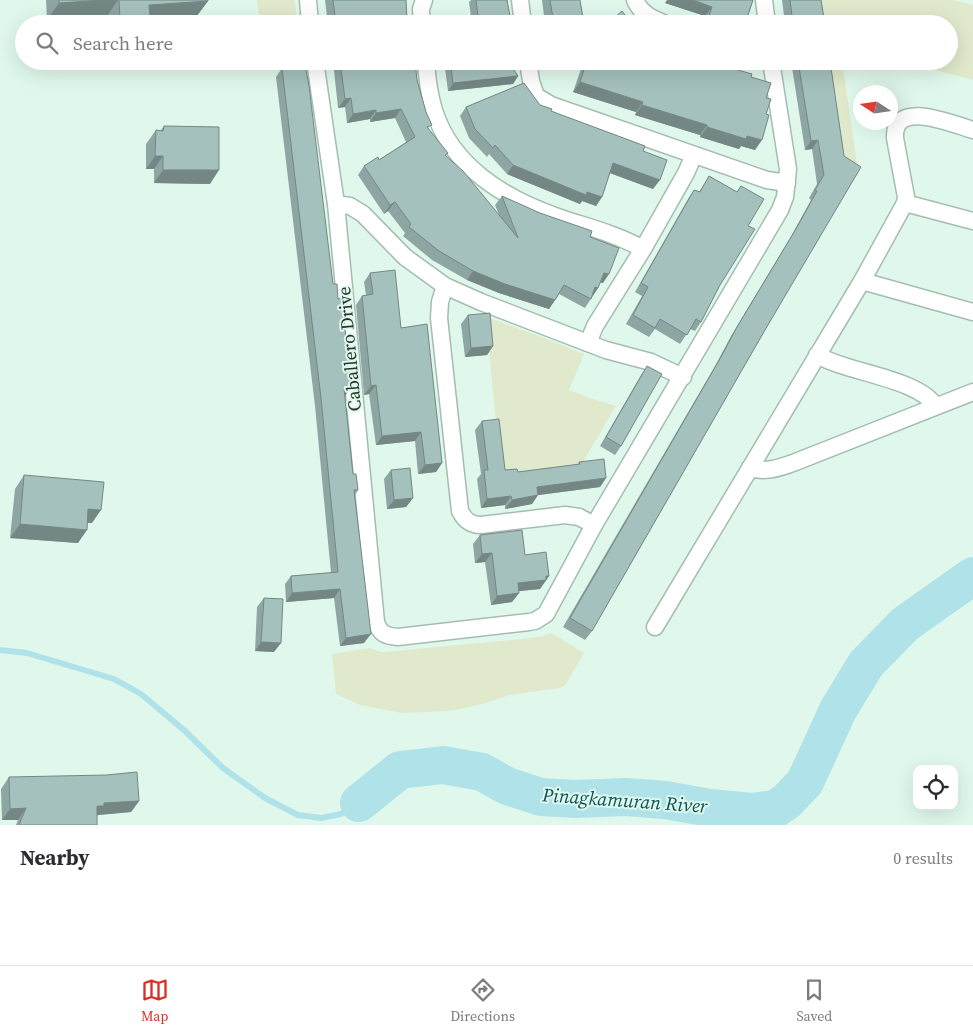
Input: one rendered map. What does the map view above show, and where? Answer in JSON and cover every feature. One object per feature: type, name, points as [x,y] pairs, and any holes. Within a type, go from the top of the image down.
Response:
[{"type":"street","points":[[308,0],[309,15]]},
{"type":"street","points":[[422,15],[424,0]]},
{"type":"street","points":[[520,0],[522,15]]},
{"type":"street","points":[[635,0],[640,10],[647,15]]},
{"type":"street","points":[[764,0],[765,15]]},
{"type":"street","name":"Caballero Drive","points":[[316,70],[336,204],[378,629],[383,634],[398,637],[528,622],[541,618],[550,607],[594,525]]},
{"type":"street","points":[[427,70],[429,94],[440,126],[448,141],[473,170],[499,190],[521,202],[556,216],[625,238],[643,249]]},
{"type":"street","points":[[530,70],[536,96],[551,105],[767,180],[787,182]]},
{"type":"street","points":[[445,286],[440,302],[439,318],[460,511],[463,518],[474,525],[481,525],[565,515],[579,517],[594,525],[780,210],[787,182],[788,169],[772,70]]},
{"type":"street","points":[[655,627],[862,281],[905,203],[906,197],[895,130],[897,124],[903,118],[917,116],[973,130]]},
{"type":"street","points":[[588,343],[595,326],[643,249],[686,173],[694,155]]},
{"type":"street","points":[[905,203],[973,221]]},
{"type":"street","points":[[336,204],[350,206],[363,214],[405,257],[445,286],[481,302],[588,343],[651,362],[683,377]]},
{"type":"street","points":[[862,281],[973,312]]},
{"type":"street","points":[[817,355],[837,364],[913,388],[927,396],[935,406]]},
{"type":"street","points":[[750,468],[772,470],[793,463],[973,392]]},
{"type":"green space","points":[[257,0],[295,0],[296,15],[259,15]]},
{"type":"green space","points":[[816,0],[952,0],[973,5],[973,80],[935,70],[958,70],[958,15],[818,15]]},
{"type":"green space","points":[[826,70],[843,70],[859,177],[849,169],[844,175]]},
{"type":"green space","points":[[489,318],[584,354],[569,390],[616,406],[580,467],[501,477],[486,319]]},
{"type":"green space","points":[[551,633],[584,653],[564,687],[510,695],[479,705],[451,711],[402,713],[360,705],[336,694],[332,654],[370,648],[386,652],[530,638]]},
{"type":"building","points":[[59,0],[104,0],[59,3]]},
{"type":"building","points":[[119,0],[208,0],[149,5],[150,15],[120,15]]},
{"type":"building","points":[[333,0],[406,0],[407,15],[335,15]]},
{"type":"building","points":[[476,0],[507,0],[510,15],[478,15]]},
{"type":"building","points":[[550,0],[580,0],[582,15],[552,15]]},
{"type":"building","points":[[693,0],[753,0],[748,15],[709,15],[712,7]]},
{"type":"building","points":[[790,0],[821,0],[824,15],[792,15]]},
{"type":"building","points":[[282,70],[306,70],[333,284],[337,284],[338,299],[342,298],[351,388],[344,389],[353,474],[356,474],[358,490],[354,490],[371,634],[346,638],[340,589],[292,593],[291,576],[338,572],[321,398]]},
{"type":"building","points":[[341,70],[416,70],[426,112],[432,125],[427,127],[448,153],[445,155],[463,171],[518,238],[502,196],[540,213],[592,231],[590,237],[619,248],[609,274],[604,273],[598,288],[595,287],[591,299],[564,285],[555,300],[505,284],[473,271],[439,251],[409,227],[411,224],[395,202],[390,205],[364,166],[378,157],[379,160],[415,137],[401,109],[376,113],[376,110],[353,114],[351,98],[345,99]]},
{"type":"building","points":[[451,70],[514,70],[518,76],[453,83]]},
{"type":"building","points":[[584,70],[738,70],[752,74],[751,77],[771,83],[766,98],[771,99],[766,114],[769,115],[762,140],[747,136],[746,139],[642,105],[643,102],[580,82]]},
{"type":"building","points":[[799,70],[831,70],[844,156],[861,167],[592,631],[570,618],[817,191],[815,190],[824,175],[818,140],[811,141]]},
{"type":"building","points":[[524,83],[540,105],[552,109],[551,111],[645,146],[643,151],[667,160],[660,180],[613,163],[602,197],[587,192],[586,195],[513,165],[495,145],[493,148],[475,129],[466,107]]},
{"type":"building","points":[[164,126],[219,127],[219,170],[163,170],[163,156],[155,156],[156,130],[163,131]]},
{"type":"building","points":[[709,176],[737,192],[741,186],[764,199],[748,226],[755,229],[720,285],[701,322],[696,319],[687,335],[660,319],[655,328],[633,315],[648,287],[641,283],[694,190],[700,192]]},
{"type":"building","points":[[395,270],[401,328],[427,324],[442,463],[425,465],[421,432],[382,436],[376,385],[371,386],[362,296],[373,294],[370,273]]},
{"type":"building","points":[[490,313],[493,346],[471,348],[468,315]]},
{"type":"building","points":[[647,366],[662,374],[621,446],[606,437]]},
{"type":"building","points":[[499,419],[505,470],[517,469],[518,472],[604,459],[606,478],[537,487],[538,495],[512,500],[511,496],[487,499],[484,470],[488,470],[482,421]]},
{"type":"building","points":[[410,468],[413,498],[394,500],[391,470]]},
{"type":"building","points":[[24,475],[104,482],[101,510],[88,509],[87,530],[20,524]]},
{"type":"building","points":[[522,530],[525,555],[546,552],[549,576],[546,576],[546,580],[518,583],[519,593],[497,596],[492,553],[482,554],[480,535]]},
{"type":"building","points":[[264,598],[283,599],[281,643],[261,642]]},
{"type":"building","points":[[137,772],[139,801],[104,803],[104,806],[97,806],[97,825],[19,825],[26,808],[10,809],[9,777],[106,775]]},
{"type":"waterway","name":"Pinagkamuran River","points":[[359,803],[400,770],[443,765],[482,772],[507,786],[541,797],[576,799],[626,797],[665,800],[710,808],[752,812],[775,809],[787,801],[805,782],[838,710],[866,664],[905,624],[973,576]]},
{"type":"waterway","points":[[0,650],[27,653],[114,679],[141,694],[185,731],[223,768],[265,798],[298,815],[321,818],[341,814],[359,803]]}]
